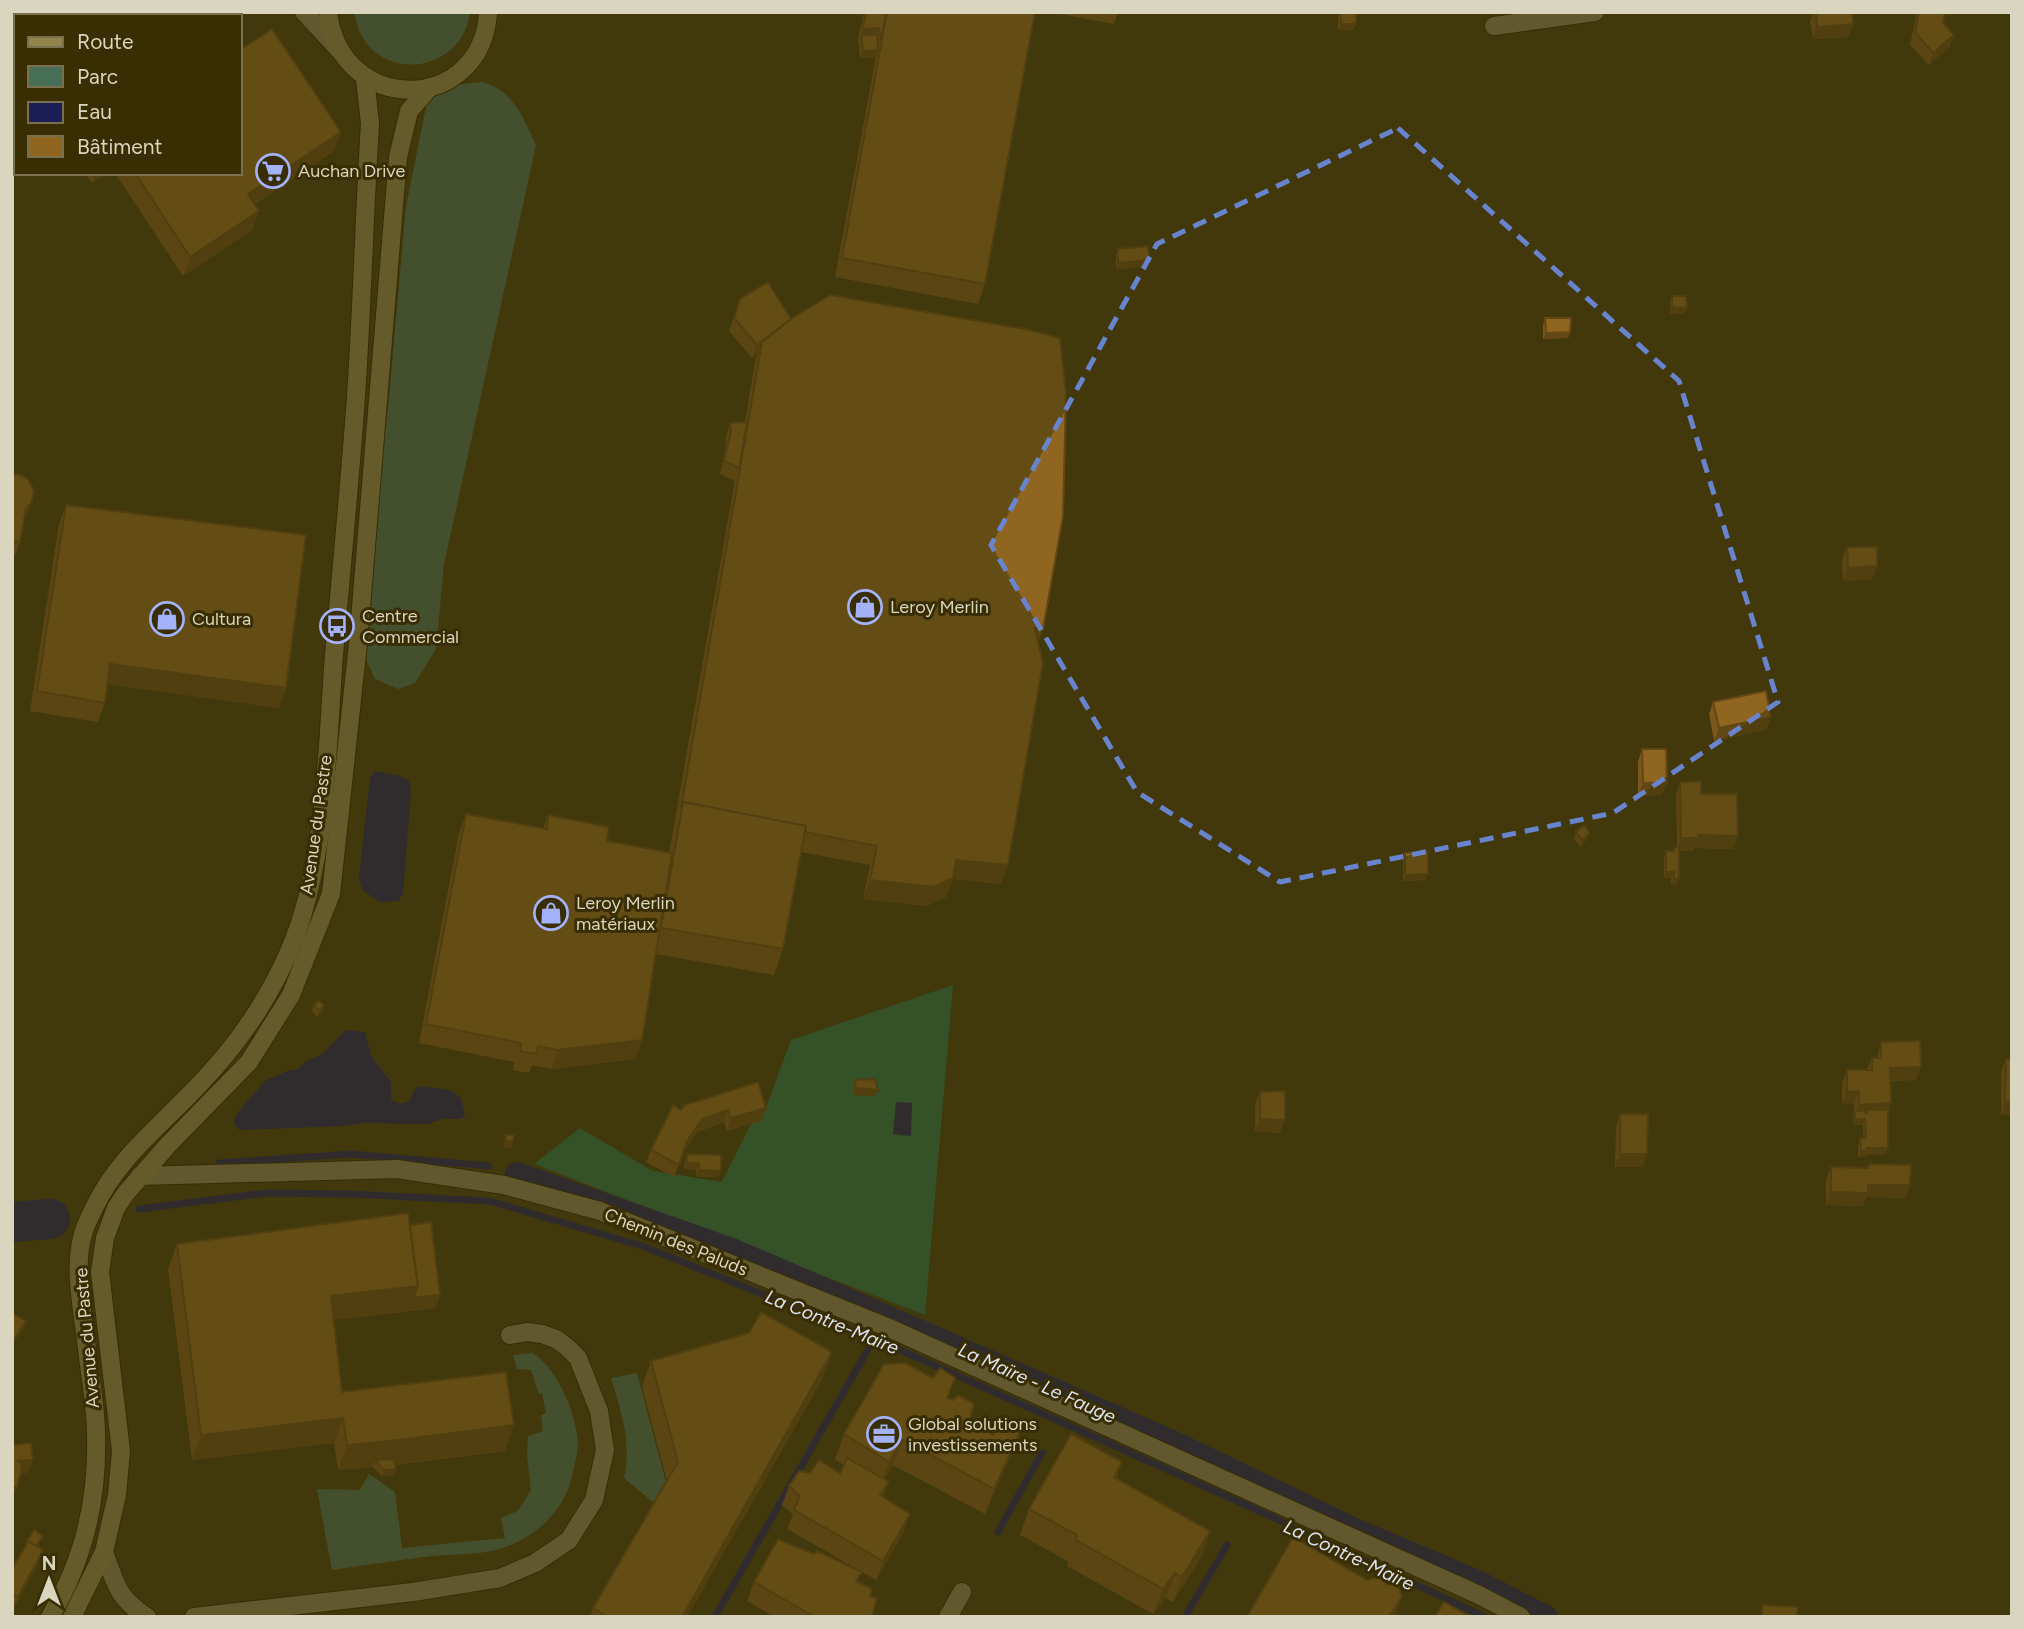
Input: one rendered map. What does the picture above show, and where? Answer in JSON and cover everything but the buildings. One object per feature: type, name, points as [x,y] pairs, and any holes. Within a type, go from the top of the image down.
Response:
[{"type":"street","points":[[304,12],[365,78],[402,90],[430,87],[449,79],[470,62],[482,43],[488,12]]},
{"type":"street","points":[[328,12],[329,23],[340,51]]},
{"type":"street","points":[[1494,26],[1595,12]]},
{"type":"street","name":"Avenue du Pastre","points":[[50,1617],[77,1562],[91,1516],[97,1431],[78,1278],[81,1240],[102,1190],[121,1165],[197,1087],[251,1020],[281,970],[296,934],[312,877],[324,785],[355,410],[370,124],[365,78]]},
{"type":"street","name":"Avenue du Pastre","points":[[72,1617],[104,1552],[117,1495],[121,1451],[100,1272],[104,1238],[116,1208],[126,1192],[249,1062],[291,995],[331,894],[359,630],[398,157],[410,111],[430,87]]},
{"type":"street","name":"Chemin des Paluds","points":[[140,1176],[397,1169],[504,1185],[600,1211],[887,1327],[1466,1589],[1521,1617]]},
{"type":"street","points":[[194,1617],[413,1592],[500,1578],[535,1563],[569,1540],[594,1500],[605,1450],[599,1411],[578,1358],[567,1347],[542,1334],[527,1332],[510,1335]]},
{"type":"street","points":[[104,1552],[122,1596],[130,1606],[147,1617]]},
{"type":"street","points":[[948,1617],[962,1592]]},
{"type":"highlighted area","points":[[1398,128],[1679,381],[1778,702],[1613,813],[1280,882],[1137,792],[991,545],[1157,244]]},
{"type":"green space","points":[[354,12],[470,12],[466,28],[449,52],[423,63],[409,64],[395,62],[370,47],[361,35]]},
{"type":"green space","points":[[483,82],[503,92],[517,107],[536,145],[444,564],[436,649],[415,683],[398,689],[375,679],[364,655],[362,603],[388,409],[406,207],[430,87]]},
{"type":"green space","points":[[953,985],[925,1315],[534,1164],[580,1128],[653,1171],[722,1182],[752,1122],[761,1121],[791,1040]]},
{"type":"green space","points":[[532,1353],[548,1367],[561,1386],[571,1409],[578,1442],[572,1476],[561,1503],[552,1515],[531,1534],[491,1551],[332,1570],[317,1489],[360,1490],[369,1474],[395,1492],[402,1548],[505,1538],[501,1518],[518,1511],[531,1490],[528,1436],[543,1431],[541,1415],[546,1413],[542,1393],[539,1394],[531,1370],[517,1369],[513,1355]]},
{"type":"green space","points":[[637,1373],[667,1486],[653,1502],[624,1478],[626,1440],[611,1378]]},
{"type":"water","points":[[375,771],[400,776],[409,781],[411,792],[403,894],[398,901],[380,902],[362,890],[359,876],[370,778]]},
{"type":"water","points":[[345,1030],[365,1032],[371,1056],[391,1083],[393,1101],[407,1102],[419,1086],[450,1090],[461,1098],[465,1115],[461,1119],[443,1119],[427,1124],[365,1123],[343,1126],[237,1128],[234,1123],[237,1113],[265,1081],[298,1069],[305,1062],[320,1055]]},
{"type":"water","points":[[896,1102],[912,1103],[911,1136],[893,1134]]},
{"type":"waterway","points":[[219,1163],[351,1154],[489,1166]]},
{"type":"waterway","name":"La Maïre - Le Fauge","points":[[517,1174],[732,1250],[809,1283],[1172,1442],[1357,1531],[1473,1580],[1546,1617]]},
{"type":"waterway","name":"La Contre-Maïre","points":[[139,1209],[267,1193],[490,1201],[645,1247],[889,1345],[1246,1505],[1485,1617]]},
{"type":"waterway","points":[[12,1222],[50,1219]]},
{"type":"waterway","points":[[715,1617],[874,1339]]},
{"type":"waterway","points":[[998,1532],[1042,1453]]},
{"type":"waterway","points":[[1185,1617],[1227,1545]]},
{"type":"place","name":"Auchan Drive","points":[[273,171]]},
{"type":"place","name":"Leroy Merlin","points":[[865,607]]},
{"type":"place","name":"Cultura","points":[[167,619]]},
{"type":"place","name":"Centre Commercial","points":[[337,626]]},
{"type":"place","name":"Leroy Merlin matériaux","points":[[551,913]]},
{"type":"place","name":"Global solutions investissements","points":[[884,1434]]}]
